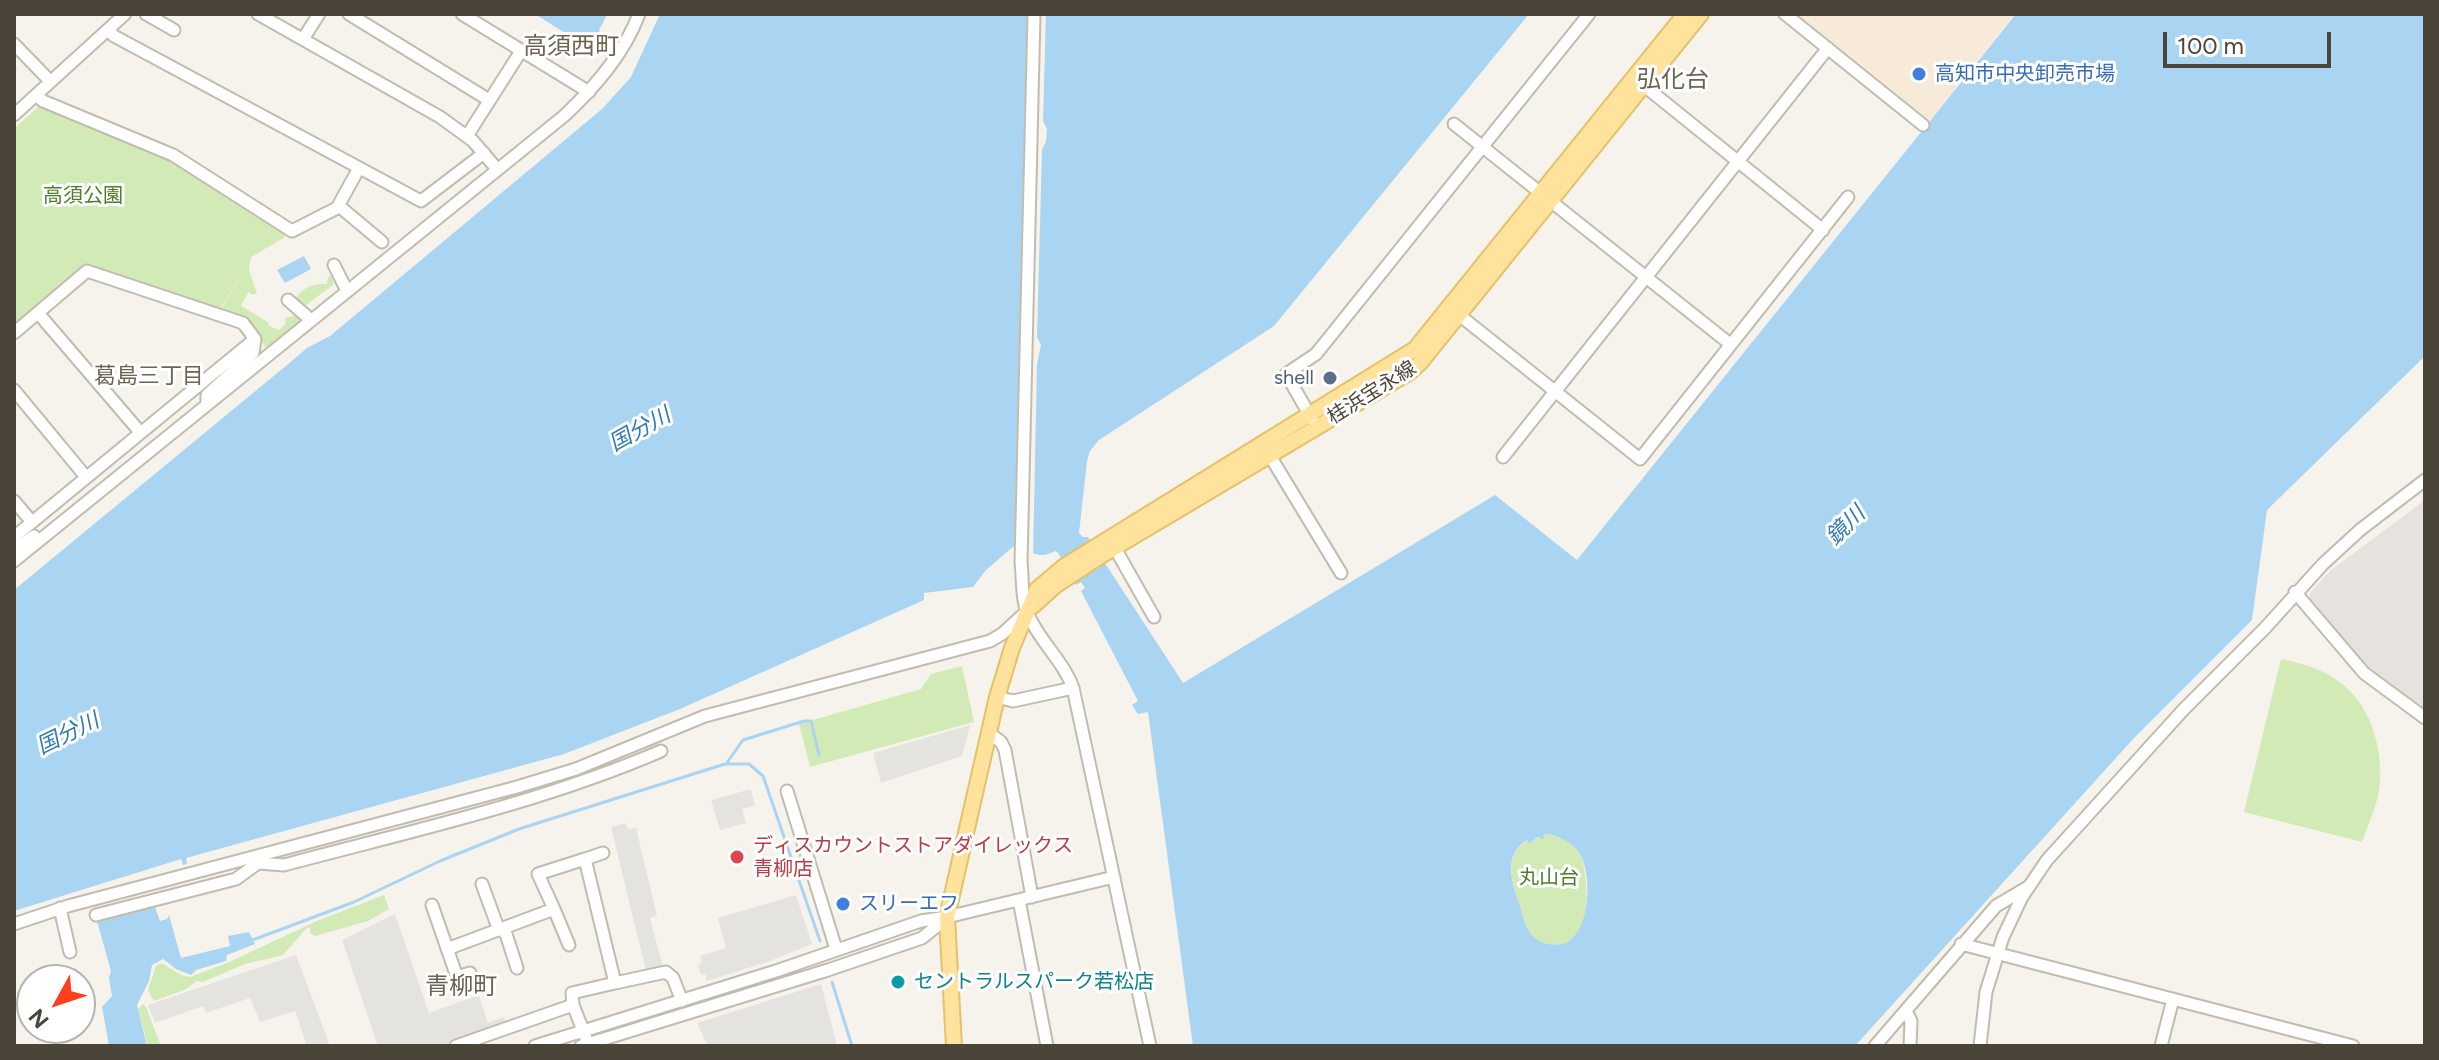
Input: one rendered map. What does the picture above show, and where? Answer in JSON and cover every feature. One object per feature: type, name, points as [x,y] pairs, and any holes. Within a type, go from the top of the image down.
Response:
[{"type":"main road","name":"桂浜宝永線","points":[[1639,82],[1685,14]]},
{"type":"main road","name":"桂浜宝永線","points":[[1026,611],[1065,572],[1313,421],[1415,349],[1454,312],[1639,82],[1701,14]]},
{"type":"main road","points":[[954,1046],[947,917],[997,697],[1026,611]]},
{"type":"street","points":[[14,115],[125,14]]},
{"type":"street","points":[[146,14],[174,30]]},
{"type":"street","points":[[258,14],[440,117],[467,136],[497,169]]},
{"type":"street","points":[[303,39],[319,14]]},
{"type":"street","points":[[349,14],[489,100]]},
{"type":"street","points":[[462,14],[589,92]]},
{"type":"street","points":[[14,561],[346,289],[564,116],[589,92],[620,52],[639,14]]},
{"type":"street","points":[[1034,14],[1021,562],[1026,611],[1073,688],[1150,1046]]},
{"type":"street","points":[[1313,421],[1286,374],[1316,354],[1589,14]]},
{"type":"street","points":[[1785,14],[1923,125]]},
{"type":"street","points":[[108,30],[421,201],[484,153]]},
{"type":"street","points":[[14,44],[50,81]]},
{"type":"street","points":[[1503,457],[1828,48]]},
{"type":"street","points":[[467,136],[521,51]]},
{"type":"street","points":[[1639,82],[1823,230]]},
{"type":"street","points":[[36,95],[43,101],[173,155],[292,231],[339,206],[359,168]]},
{"type":"street","points":[[1454,124],[1730,344]]},
{"type":"street","points":[[1454,312],[1640,459],[1848,197]]},
{"type":"street","points":[[339,206],[382,242]]},
{"type":"street","points":[[334,265],[346,289]]},
{"type":"street","points":[[14,333],[87,271],[243,323],[255,339],[253,353],[207,395],[207,405]]},
{"type":"street","points":[[288,300],[311,320]]},
{"type":"street","points":[[38,313],[140,432]]},
{"type":"street","points":[[14,537],[255,339]]},
{"type":"street","points":[[14,390],[86,477]]},
{"type":"street","points":[[1266,450],[1341,573]]},
{"type":"street","points":[[1980,1046],[1986,992],[1997,954],[2028,887],[2076,826],[2184,709],[2266,627],[2295,592],[2360,530],[2425,480]]},
{"type":"street","points":[[14,501],[32,522]]},
{"type":"street","points":[[14,550],[60,524]]},
{"type":"street","points":[[1106,547],[1154,617]]},
{"type":"street","points":[[2295,592],[2364,673],[2425,718]]},
{"type":"street","points":[[14,924],[60,908],[257,859],[517,787],[576,769],[705,716],[990,641],[1026,611]]},
{"type":"street","points":[[997,697],[1013,701],[1073,688]]},
{"type":"street","points":[[989,733],[1001,742],[1005,750],[1032,897]]},
{"type":"street","points":[[257,859],[284,865],[537,797],[661,751]]},
{"type":"street","points":[[787,791],[836,949]]},
{"type":"street","points":[[569,945],[538,874],[603,853]]},
{"type":"street","points":[[96,915],[236,879],[257,859]]},
{"type":"street","points":[[585,859],[615,983]]},
{"type":"street","points":[[789,871],[810,867]]},
{"type":"street","points":[[535,1046],[682,1001],[921,921],[1114,877]]},
{"type":"street","points":[[482,884],[497,925],[506,934],[517,968]]},
{"type":"street","points":[[1875,1046],[1996,906],[2028,887]]},
{"type":"street","points":[[1019,900],[1047,1046]]},
{"type":"street","points":[[432,905],[457,977],[470,973]]},
{"type":"street","points":[[60,908],[70,952]]},
{"type":"street","points":[[447,949],[554,909]]},
{"type":"street","points":[[682,1001],[673,978],[666,972],[572,993],[573,1005],[584,1030],[585,1045],[922,938],[947,917]]},
{"type":"street","points":[[1961,944],[2335,1044],[2353,1046]]},
{"type":"street","points":[[2161,1046],[2173,999]]},
{"type":"street","points":[[456,1046],[573,1005]]},
{"type":"street","points":[[1906,1011],[1911,1021],[1910,1046]]},
{"type":"shaded area","name":"高知市中央卸売市場","points":[[1797,14],[2015,14],[1930,120]]},
{"type":"shaded area","points":[[2425,500],[2425,710],[2371,670],[2309,600],[2310,593],[2331,570]]},
{"type":"shaded area","points":[[970,725],[962,756],[881,783],[873,753]]},
{"type":"shaded area","points":[[751,789],[755,806],[742,809],[746,823],[720,830],[711,800]]},
{"type":"shaded area","points":[[626,823],[628,829],[636,828],[657,916],[650,918],[663,967],[646,971],[611,827]]},
{"type":"shaded area","points":[[796,895],[812,944],[707,981],[705,974],[701,975],[698,965],[702,962],[700,956],[726,948],[718,918]]},
{"type":"shaded area","points":[[395,914],[429,1013],[479,995],[488,1023],[504,1017],[507,1026],[443,1046],[378,1046],[342,940]]},
{"type":"shaded area","points":[[296,955],[330,1046],[307,1046],[295,1011],[260,1022],[250,998],[206,1013],[203,1006],[155,1023],[148,1005]]},
{"type":"shaded area","points":[[821,984],[837,1046],[708,1046],[697,1023]]},
{"type":"green space","name":"高須公園","points":[[41,104],[172,159],[286,232],[285,237],[251,257],[249,270],[257,294],[250,294],[249,291],[241,306],[279,330],[285,324],[285,318],[299,314],[302,321],[271,346],[265,347],[248,324],[221,310],[247,264],[220,310],[84,264],[14,324],[14,129]]},
{"type":"green space","points":[[331,276],[334,284],[305,306],[295,301],[303,290],[317,284],[327,284]]},
{"type":"green space","points":[[2281,659],[2333,677],[2348,689],[2366,712],[2376,741],[2380,772],[2375,805],[2362,842],[2244,812]]},
{"type":"green space","points":[[962,666],[974,722],[810,767],[799,724],[921,689],[931,674]]},
{"type":"green space","name":"丸山台","points":[[1550,834],[1567,841],[1577,850],[1582,860],[1586,890],[1583,927],[1573,939],[1557,944],[1542,943],[1530,932],[1514,888],[1511,870],[1520,846],[1528,840],[1529,844],[1542,835]]},
{"type":"green space","points":[[384,895],[389,909],[368,921],[315,936],[310,933],[310,927],[283,955],[245,964],[203,982],[197,981],[184,990],[154,1001],[148,990],[156,966],[162,963],[190,977]]},
{"type":"green space","points":[[143,1004],[161,1046],[148,1046],[138,1009]]},
{"type":"water","points":[[535,14],[607,15],[600,33],[592,35],[587,47]]},
{"type":"water","points":[[660,14],[1529,14],[1274,326],[1099,440],[1090,451],[1079,533],[1088,537],[1183,683],[1495,495],[1577,560],[2016,14],[2425,14],[2425,356],[2267,510],[2252,620],[2134,738],[1855,1046],[1193,1046],[1148,712],[1138,714],[1132,705],[1138,701],[1081,591],[1085,588],[1081,582],[1076,585],[1058,553],[1035,554],[1015,545],[986,570],[973,587],[924,593],[924,600],[680,709],[564,754],[186,858],[187,864],[183,865],[181,859],[14,911],[14,590],[307,348],[330,336],[602,109],[631,77]],"holes":[[[1550,834],[1571,844],[1580,854],[1587,889],[1587,903],[1580,928],[1565,943],[1554,945],[1539,941],[1527,928],[1511,870],[1519,846],[1527,840],[1529,844],[1538,837],[1544,839],[1543,835]]]},
{"type":"water","points":[[304,256],[311,269],[285,283],[277,270]]},
{"type":"water","points":[[155,907],[160,921],[169,915],[181,958],[230,946],[228,936],[249,932],[255,944],[227,955],[226,961],[196,970],[191,975],[163,959],[152,965],[149,981],[137,1005],[147,1046],[109,1046],[102,1007],[112,996],[111,971],[97,921]]},
{"type":"pier","points":[[1027,14],[1046,14],[1043,121],[1047,129],[1042,150],[1037,337],[1041,345],[1037,364],[1033,558],[1014,552]]},
{"type":"waterway","points":[[726,764],[743,740],[804,721],[811,721],[819,755]]},
{"type":"waterway","points":[[250,941],[354,902],[440,861],[519,829],[725,764],[749,764],[763,776],[820,941]]},
{"type":"waterway","points":[[832,982],[852,1046]]},
{"type":"place","name":"高知市中央卸売市場","points":[[1919,74]]},
{"type":"place","name":"shell","points":[[1330,378]]},
{"type":"place","name":"ディスカウントストアダイレックス 青柳店","points":[[737,857]]},
{"type":"place","name":"スリーエフ","points":[[843,904]]},
{"type":"place","name":"セントラルスパーク若松店","points":[[898,982]]},
{"type":"district","name":"高須西町","points":[[571,47]]},
{"type":"district","name":"弘化台","points":[[1673,80]]},
{"type":"district","name":"葛島三丁目","points":[[149,377]]},
{"type":"district","name":"青柳町","points":[[461,987]]},
{"type":"water label","name":"国分川","points":[[640,430]]},
{"type":"water label","name":"鏡川","points":[[1846,526]]},
{"type":"water label","name":"国分川","points":[[68,734]]}]
